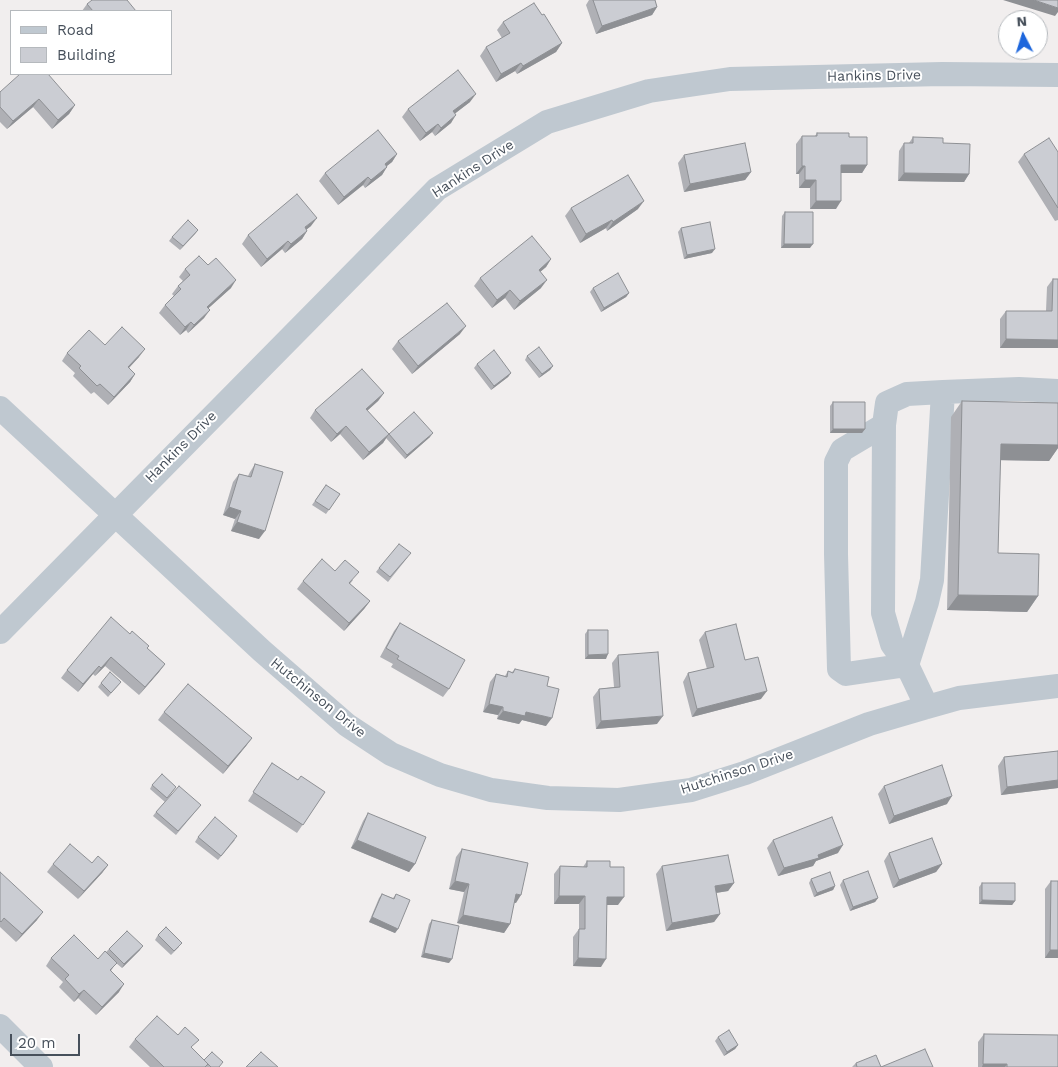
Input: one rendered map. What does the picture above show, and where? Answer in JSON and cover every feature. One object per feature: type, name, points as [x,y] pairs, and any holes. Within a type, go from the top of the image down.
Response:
[{"type":"street","name":"Hankins Drive","points":[[0,632],[437,189],[547,122],[649,91],[730,79],[942,74],[1058,75]]},
{"type":"street","points":[[927,707],[907,665],[892,644],[882,613],[884,425],[886,403],[907,394],[1019,389],[1053,391]]},
{"type":"street","points":[[907,665],[932,580],[943,392]]},
{"type":"street","name":"Hutchinson Drive","points":[[0,408],[262,652],[347,724],[391,754],[440,775],[491,790],[548,798],[620,800],[691,790],[745,772],[869,724],[927,707],[959,698],[1058,686]]},
{"type":"street","points":[[884,425],[842,450],[836,462],[839,669],[846,674],[907,665]]},
{"type":"street","points":[[0,1026],[41,1067]]},
{"type":"building","points":[[92,0],[127,0],[135,10],[92,10],[87,4]]},
{"type":"building","points":[[593,0],[655,0],[657,7],[602,26]]},
{"type":"building","points":[[1034,0],[1058,0],[1058,8]]},
{"type":"building","points":[[534,3],[542,15],[544,14],[562,43],[523,66],[521,63],[501,74],[486,47],[510,33],[503,22]]},
{"type":"building","points":[[458,70],[476,94],[453,111],[456,115],[441,128],[438,124],[426,133],[408,109]]},
{"type":"building","points":[[19,75],[49,75],[75,105],[58,120],[39,99],[13,121],[0,107],[0,92]]},
{"type":"building","points":[[378,130],[397,154],[385,164],[387,167],[371,180],[368,177],[344,197],[325,173]]},
{"type":"building","points":[[817,133],[849,133],[849,137],[867,137],[867,165],[841,165],[841,201],[816,201],[816,180],[805,180],[805,166],[802,166],[802,136],[817,136]]},
{"type":"building","points":[[913,137],[943,138],[943,143],[970,144],[969,174],[904,173],[904,143],[913,143]]},
{"type":"building","points":[[1049,138],[1058,152],[1058,208],[1024,154]]},
{"type":"building","points":[[745,143],[751,172],[690,184],[684,155]]},
{"type":"building","points":[[628,175],[644,201],[613,222],[612,220],[586,234],[571,208]]},
{"type":"building","points":[[297,194],[317,218],[305,227],[307,231],[291,244],[288,241],[267,259],[248,235]]},
{"type":"building","points":[[785,212],[813,212],[813,244],[784,244]]},
{"type":"building","points":[[188,220],[198,230],[183,246],[172,237]]},
{"type":"building","points":[[710,222],[715,249],[687,255],[681,228]]},
{"type":"building","points":[[532,236],[551,259],[539,270],[547,280],[520,301],[510,290],[497,300],[480,278]]},
{"type":"building","points":[[199,256],[208,265],[216,258],[236,280],[207,307],[210,310],[194,325],[191,322],[185,327],[165,305],[181,289],[178,286],[190,275],[185,269]]},
{"type":"building","points":[[618,273],[629,293],[604,308],[593,288]]},
{"type":"building","points":[[1053,279],[1058,279],[1058,340],[1006,339],[1006,311],[1052,311]]},
{"type":"building","points":[[447,303],[466,326],[418,366],[398,341]]},
{"type":"building","points":[[122,327],[145,349],[128,367],[135,374],[114,397],[100,384],[97,386],[79,368],[81,366],[67,353],[89,330],[105,345]]},
{"type":"building","points":[[539,347],[553,366],[542,374],[527,356]]},
{"type":"building","points":[[494,350],[511,373],[494,386],[477,364]]},
{"type":"building","points":[[362,369],[384,393],[366,409],[389,434],[369,452],[346,426],[337,434],[315,410]]},
{"type":"building","points":[[962,401],[1058,403],[1058,445],[1001,444],[998,553],[1039,554],[1038,596],[958,595]]},
{"type":"building","points":[[833,402],[865,402],[865,429],[833,429]]},
{"type":"building","points":[[414,412],[433,433],[407,455],[389,434]]},
{"type":"building","points":[[255,464],[283,472],[265,531],[237,522],[241,511],[229,507],[239,474],[251,477]]},
{"type":"building","points":[[326,485],[340,494],[329,510],[315,501]]},
{"type":"building","points":[[399,544],[411,553],[390,577],[379,568]]},
{"type":"building","points":[[322,559],[335,571],[345,560],[359,572],[349,583],[370,601],[349,623],[303,581]]},
{"type":"building","points":[[111,617],[130,634],[132,631],[165,664],[145,687],[111,657],[101,668],[99,666],[83,684],[67,670]]},
{"type":"building","points":[[400,623],[465,660],[449,689],[397,659],[399,656],[386,648]]},
{"type":"building","points":[[736,624],[745,660],[758,657],[767,691],[697,709],[688,673],[714,667],[705,632]]},
{"type":"building","points":[[588,630],[608,630],[608,654],[588,655]]},
{"type":"building","points":[[658,652],[663,716],[601,721],[599,689],[620,687],[618,655]]},
{"type":"building","points":[[515,669],[549,677],[547,686],[559,689],[552,718],[526,712],[525,716],[503,711],[503,707],[489,704],[496,674],[507,677],[508,671],[513,673]]},
{"type":"building","points":[[110,672],[121,682],[111,693],[101,683]]},
{"type":"building","points":[[188,684],[252,738],[228,766],[164,712]]},
{"type":"building","points":[[1058,751],[1058,780],[1007,787],[1004,757]]},
{"type":"building","points":[[272,763],[298,780],[301,776],[325,792],[303,825],[253,792]]},
{"type":"building","points":[[942,765],[952,796],[894,816],[884,786]]},
{"type":"building","points":[[162,774],[176,787],[167,798],[152,785]]},
{"type":"building","points":[[179,786],[201,805],[178,831],[156,812]]},
{"type":"building","points":[[368,813],[426,837],[415,864],[357,840]]},
{"type":"building","points":[[215,817],[237,836],[221,856],[198,837]]},
{"type":"building","points":[[832,817],[843,845],[818,855],[819,858],[784,868],[773,840]]},
{"type":"building","points":[[932,838],[942,864],[899,880],[889,853]]},
{"type":"building","points":[[70,844],[92,863],[98,856],[108,865],[84,891],[53,864]]},
{"type":"building","points":[[462,849],[528,863],[521,895],[516,894],[510,924],[463,915],[469,884],[455,881]]},
{"type":"building","points":[[728,855],[734,883],[715,886],[720,914],[672,923],[662,866]]},
{"type":"building","points":[[587,861],[610,861],[610,867],[624,867],[624,897],[607,897],[606,959],[578,958],[579,929],[585,929],[585,896],[559,896],[560,866],[587,867]]},
{"type":"building","points":[[868,871],[878,898],[853,907],[843,880]]},
{"type":"building","points":[[0,872],[43,912],[22,934],[4,918],[0,921]]},
{"type":"building","points":[[830,872],[835,886],[817,893],[811,879]]},
{"type":"building","points":[[1051,881],[1058,881],[1058,950],[1050,950]]},
{"type":"building","points":[[982,883],[1015,883],[1015,901],[982,900]]},
{"type":"building","points":[[382,894],[394,899],[396,894],[410,900],[398,929],[372,917]]},
{"type":"building","points":[[432,920],[459,926],[452,959],[424,953]]},
{"type":"building","points":[[166,927],[182,943],[174,951],[158,935]]},
{"type":"building","points":[[127,931],[143,946],[124,964],[109,949]]},
{"type":"building","points":[[74,935],[98,959],[105,951],[117,963],[110,970],[124,984],[102,1007],[84,990],[79,994],[65,979],[69,975],[51,958]]},
{"type":"building","points":[[157,1016],[178,1035],[185,1027],[199,1040],[191,1047],[208,1064],[205,1067],[164,1067],[135,1039]]},
{"type":"building","points":[[729,1030],[738,1045],[727,1052],[718,1037]]},
{"type":"building","points":[[984,1034],[1058,1035],[1058,1067],[1007,1067],[1007,1064],[983,1064]]},
{"type":"building","points":[[925,1049],[933,1067],[881,1067]]},
{"type":"building","points":[[212,1052],[223,1062],[219,1067],[211,1067],[204,1060]]},
{"type":"building","points":[[261,1052],[278,1067],[246,1067]]},
{"type":"building","points":[[876,1055],[881,1067],[857,1067],[856,1063]]}]
